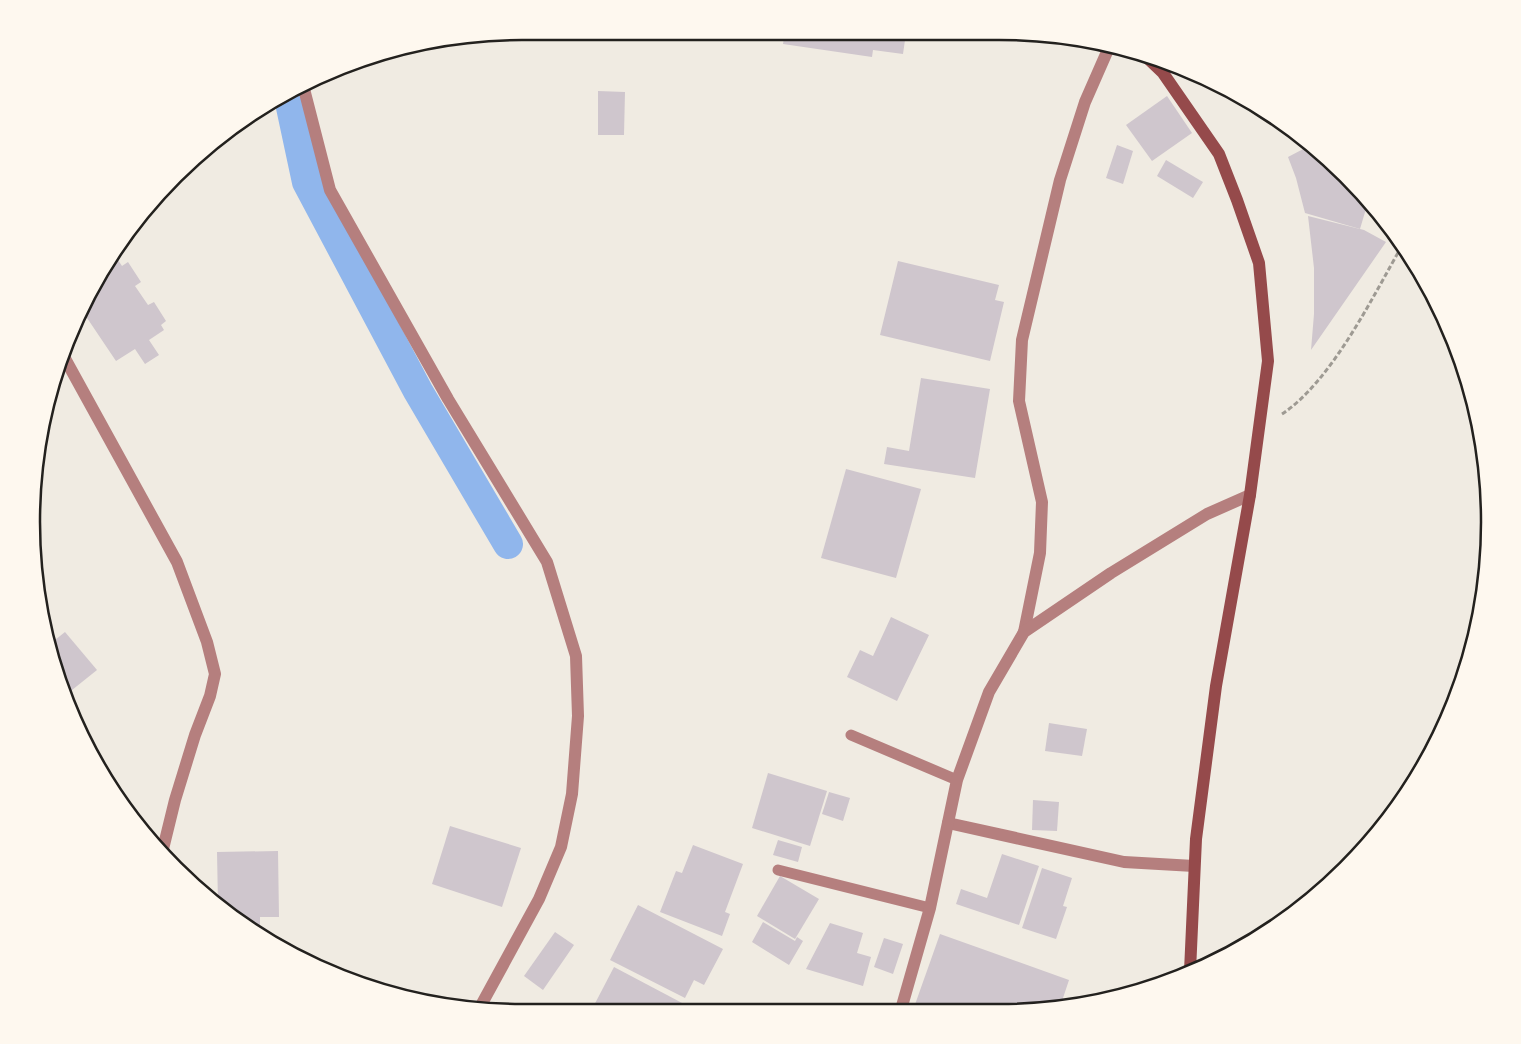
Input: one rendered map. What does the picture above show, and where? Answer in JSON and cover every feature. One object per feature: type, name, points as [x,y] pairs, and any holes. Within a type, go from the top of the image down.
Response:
[{"type":"main road","points":[[1156,67],[1163,73],[1219,154],[1238,200],[1259,263],[1268,361],[1250,495],[1216,686],[1196,839],[1190,964]]},
{"type":"street","points":[[903,1004],[930,908],[957,780],[989,692],[1024,632],[1040,553],[1042,502],[1019,401],[1022,340],[1060,180],[1085,102],[1107,52]]},
{"type":"street","points":[[305,92],[330,190],[448,399],[547,562],[576,656],[578,716],[572,794],[560,848],[539,899],[482,1002]]},
{"type":"street","points":[[67,363],[177,562],[207,642],[215,674],[210,696],[195,735],[175,800],[164,844]]},
{"type":"street","points":[[1024,632],[1111,573],[1207,514],[1250,495]]},
{"type":"street","points":[[948,823],[1124,862],[1194,866]]},
{"type":"lane","points":[[851,735],[957,780]]},
{"type":"lane","points":[[778,870],[930,908]]},
{"type":"path","points":[[1259,429],[1294,406],[1317,383],[1344,344],[1398,252]]},
{"type":"building","points":[[784,40],[905,40],[903,54],[873,50],[872,57],[783,44]]},
{"type":"building","points":[[598,91],[625,92],[624,135],[598,135]]},
{"type":"building","points":[[1167,96],[1192,133],[1152,161],[1126,125]]},
{"type":"building","points":[[1117,145],[1133,151],[1123,184],[1106,178]]},
{"type":"building","points":[[1303,149],[1340,181],[1366,210],[1360,229],[1305,213],[1296,178],[1288,157]]},
{"type":"building","points":[[1166,160],[1203,182],[1193,198],[1157,176]]},
{"type":"building","points":[[1308,216],[1364,230],[1386,242],[1311,350],[1314,314],[1314,268]]},
{"type":"building","points":[[117,261],[122,266],[128,262],[141,282],[135,286],[148,305],[154,302],[166,321],[161,325],[164,330],[149,340],[159,355],[145,364],[135,349],[116,361],[86,317]]},
{"type":"building","points":[[898,261],[999,285],[995,300],[1004,302],[990,361],[880,335]]},
{"type":"building","points":[[921,378],[990,389],[975,478],[884,464],[887,447],[909,451]]},
{"type":"building","points":[[846,469],[921,489],[896,578],[821,558]]},
{"type":"building","points":[[891,617],[929,635],[897,701],[847,677],[860,650],[873,656]]},
{"type":"building","points":[[65,632],[97,670],[71,691],[56,647],[55,640]]},
{"type":"building","points":[[1049,723],[1087,729],[1082,756],[1045,751]]},
{"type":"building","points":[[768,773],[827,791],[810,846],[752,828]]},
{"type":"building","points":[[829,792],[850,798],[843,821],[822,814]]},
{"type":"building","points":[[1033,800],[1059,802],[1057,831],[1032,830]]},
{"type":"building","points":[[450,826],[521,848],[502,907],[432,884]]},
{"type":"building","points":[[778,840],[802,847],[798,862],[773,855]]},
{"type":"building","points":[[693,845],[743,864],[725,912],[730,914],[722,936],[660,912],[676,871],[682,873]]},
{"type":"building","points":[[278,851],[279,917],[260,917],[259,926],[218,895],[217,852]]},
{"type":"building","points":[[1002,854],[1039,866],[1019,925],[956,904],[961,889],[987,898]]},
{"type":"building","points":[[1042,868],[1072,878],[1063,906],[1067,907],[1056,939],[1022,928]]},
{"type":"building","points":[[780,876],[819,899],[795,939],[757,916]]},
{"type":"building","points":[[638,905],[723,949],[704,985],[694,980],[685,998],[610,960]]},
{"type":"building","points":[[763,922],[795,941],[797,937],[803,941],[789,965],[752,942]]},
{"type":"building","points":[[830,923],[863,933],[857,953],[871,957],[863,986],[806,969]]},
{"type":"building","points":[[555,932],[574,945],[543,990],[524,976]]},
{"type":"building","points":[[940,934],[1069,980],[1062,1000],[999,1004],[915,1004]]},
{"type":"building","points":[[884,938],[903,944],[893,974],[874,967]]},
{"type":"building","points":[[614,967],[684,1004],[595,1004]]},
{"type":"waterway","points":[[290,100],[307,182],[418,391],[508,544]]}]
